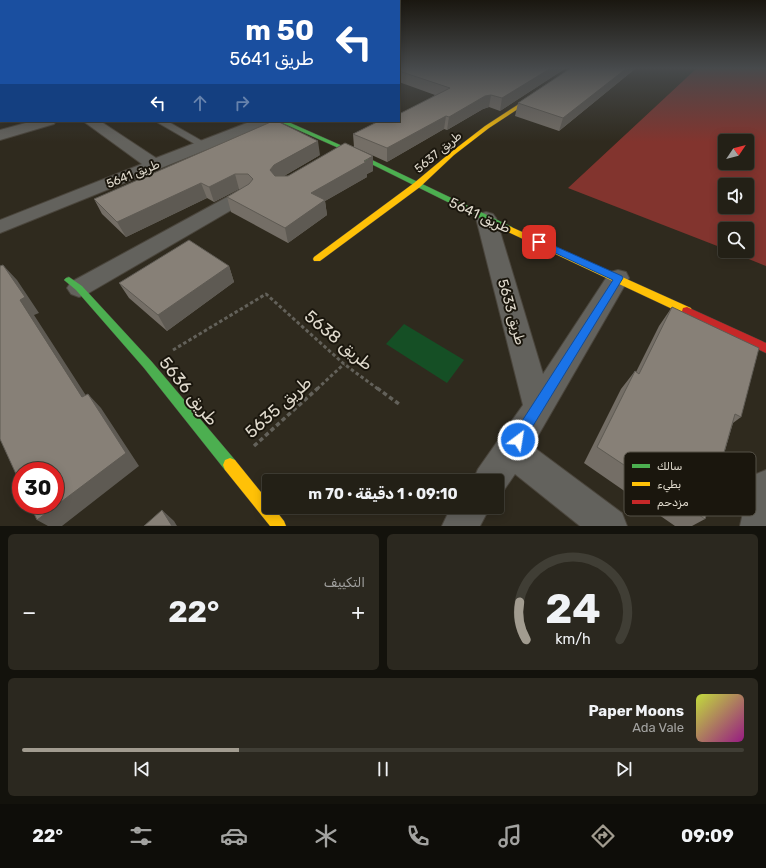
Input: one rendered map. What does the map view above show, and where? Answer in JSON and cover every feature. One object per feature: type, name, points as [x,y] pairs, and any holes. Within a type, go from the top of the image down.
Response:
[{"type":"street","name":"طريق 5637","points":[[317,259],[417,185],[452,154],[488,127],[541,93]]},
{"type":"street","points":[[0,135],[25,124],[41,122]]},
{"type":"street","points":[[91,122],[155,165]]},
{"type":"street","name":"طريق 5641","points":[[0,226],[262,122]]},
{"type":"street","name":"طريق 5641","points":[[283,122],[338,153],[417,185],[766,348]]},
{"type":"street","points":[[74,284],[246,194]]},
{"type":"street","name":"طريق 5633","points":[[486,218],[538,406]]},
{"type":"street","points":[[495,474],[511,451],[618,278]]},
{"type":"street","name":"طريق 5636","points":[[74,284],[148,365],[230,468],[279,526]]},
{"type":"street","points":[[511,451],[609,526]]},
{"type":"street","points":[[758,526],[766,487]]},
{"type":"street","points":[[460,526],[468,514]]},
{"type":"lane","points":[[162,122],[204,145]]},
{"type":"path","name":"طريق 5638","points":[[148,365],[266,294],[344,364],[399,404]]},
{"type":"path","name":"طريق 5635","points":[[230,468],[344,364]]},
{"type":"shaded area","points":[[671,93],[766,93],[766,266],[746,258],[754,258],[754,222],[718,222],[718,246],[568,188]]},
{"type":"shaded area","points":[[404,324],[464,360],[447,383],[386,344]]},
{"type":"building","points":[[441,93],[511,93],[502,98],[491,95],[485,96],[449,117],[446,116],[387,148],[353,134],[377,122],[400,122],[400,113]]},
{"type":"building","points":[[534,93],[596,93],[563,118],[518,103]]},
{"type":"building","points":[[271,122],[279,122],[318,141],[274,165],[270,170],[275,176],[288,176],[345,143],[373,156],[364,161],[366,162],[311,193],[325,200],[285,228],[227,197],[249,184],[253,179],[248,174],[235,174],[209,187],[201,183],[117,222],[94,199]]},
{"type":"building","points":[[189,240],[229,266],[158,315],[119,283]]},
{"type":"building","points":[[3,265],[25,297],[20,300],[82,397],[88,394],[126,453],[64,500],[64,462],[12,462],[12,465],[0,439],[0,266]]},
{"type":"building","points":[[672,307],[759,348],[741,417],[735,414],[724,452],[624,452],[624,465],[597,447],[635,371],[639,374]]},
{"type":"building","points":[[162,510],[172,526],[144,526]]},
{"type":"building","points":[[34,514],[45,514],[37,520]]},
{"type":"traffic: fast","points":[[521,105],[540,93]]},
{"type":"traffic: fast","points":[[283,122],[345,149],[509,229]]},
{"type":"traffic: fast","points":[[69,280],[79,288],[148,365],[230,465]]},
{"type":"traffic: slow","points":[[317,259],[417,185],[452,154],[487,127],[521,105]]},
{"type":"traffic: slow","points":[[509,229],[687,311]]},
{"type":"traffic: slow","points":[[230,465],[279,526]]},
{"type":"traffic: jam","points":[[687,311],[766,348]]},
{"type":"route","points":[[518,440],[618,278],[539,242]]}]
